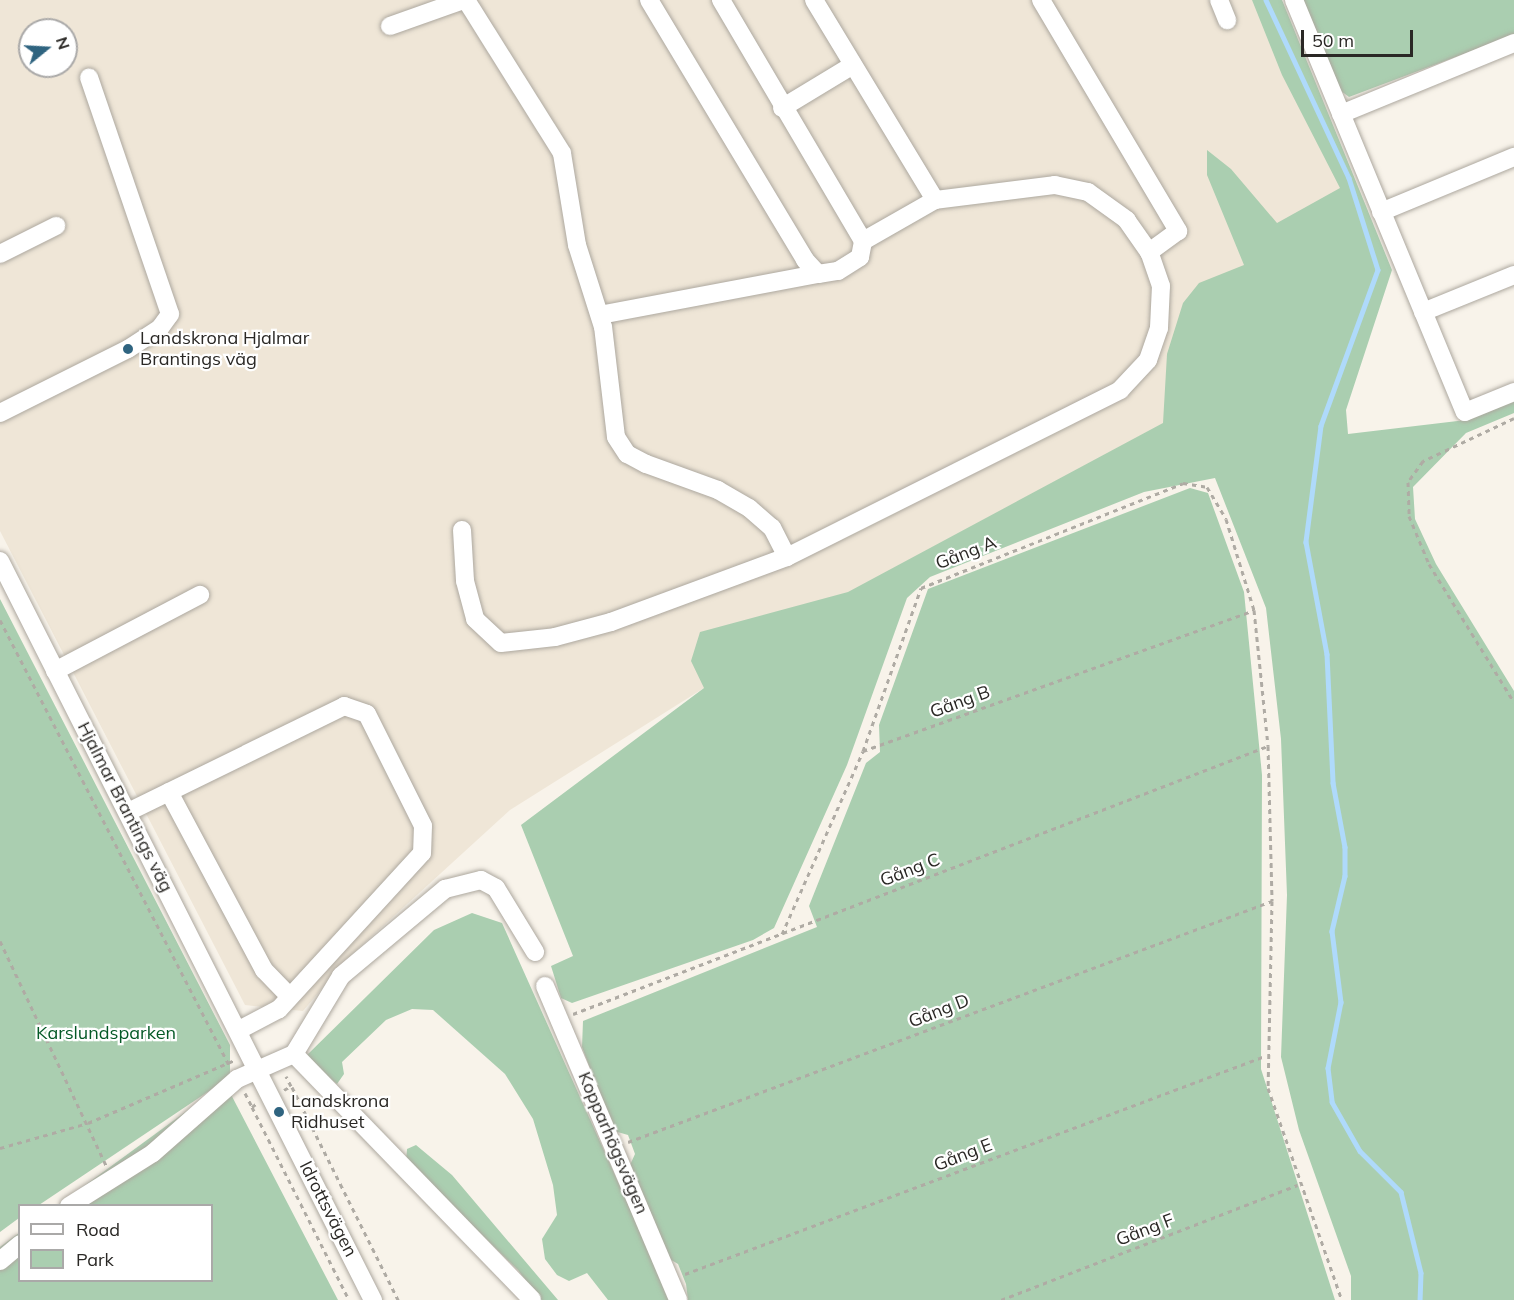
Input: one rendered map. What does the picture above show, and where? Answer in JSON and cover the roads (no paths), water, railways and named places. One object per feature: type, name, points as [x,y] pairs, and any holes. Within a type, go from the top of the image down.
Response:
[{"type":"street","points":[[390,26],[464,0],[562,153],[577,245],[600,315],[609,414],[627,454],[749,508],[772,528],[787,557]]},
{"type":"street","points":[[649,0],[805,260],[819,274]]},
{"type":"street","points":[[600,315],[838,271],[860,257],[863,241],[782,108],[721,0]]},
{"type":"street","points":[[814,0],[935,200]]},
{"type":"street","points":[[1041,0],[1178,231],[1149,252]]},
{"type":"street","points":[[1219,0],[1227,20]]},
{"type":"street","points":[[1293,0],[1465,412],[1514,392]]},
{"type":"street","points":[[1341,114],[1514,43]]},
{"type":"street","points":[[782,108],[853,65]]},
{"type":"street","points":[[0,412],[128,349],[160,328],[170,314],[89,78]]},
{"type":"street","points":[[1381,212],[1514,157]]},
{"type":"street","points":[[462,530],[465,581],[475,619],[501,643],[555,637],[611,622],[787,557],[1120,390],[1148,360],[1159,328],[1161,286],[1149,252],[1126,220],[1088,192],[1055,184],[935,200],[863,241]]},
{"type":"street","points":[[0,254],[56,226]]},
{"type":"street","points":[[1423,312],[1514,275]]},
{"type":"street","name":"Hjalmar Brantings väg","points":[[0,561],[250,1053]]},
{"type":"street","points":[[56,671],[200,595]]},
{"type":"street","points":[[128,812],[344,706],[367,714],[423,826],[422,853],[279,1009],[239,1030]]},
{"type":"street","points":[[169,792],[264,970],[290,997]]},
{"type":"street","points":[[72,1204],[191,1123],[237,1079],[294,1054],[341,976],[445,889],[481,880],[496,888],[535,952]]},
{"type":"street","name":"Kopparhögsvägen","points":[[545,987],[561,1019],[678,1300]]},
{"type":"street","name":"Idrottsvägen","points":[[250,1053],[374,1300]]},
{"type":"street","points":[[294,1054],[532,1300]]},
{"type":"street","points":[[0,1261],[18,1246]]},
{"type":"waterway","points":[[1266,0],[1349,178],[1378,270],[1321,426],[1306,542],[1327,654],[1333,783],[1345,847],[1345,876],[1332,931],[1341,1002],[1328,1068],[1332,1102],[1360,1151],[1401,1192],[1421,1273],[1420,1300]]},
{"type":"place","name":"Landskrona Hjalmar Brantings väg","points":[[128,349]]},
{"type":"place","name":"Landskrona Ridhuset","points":[[279,1112]]},
{"type":"park label","name":"Karslundsparken","points":[[106,1033]]}]
